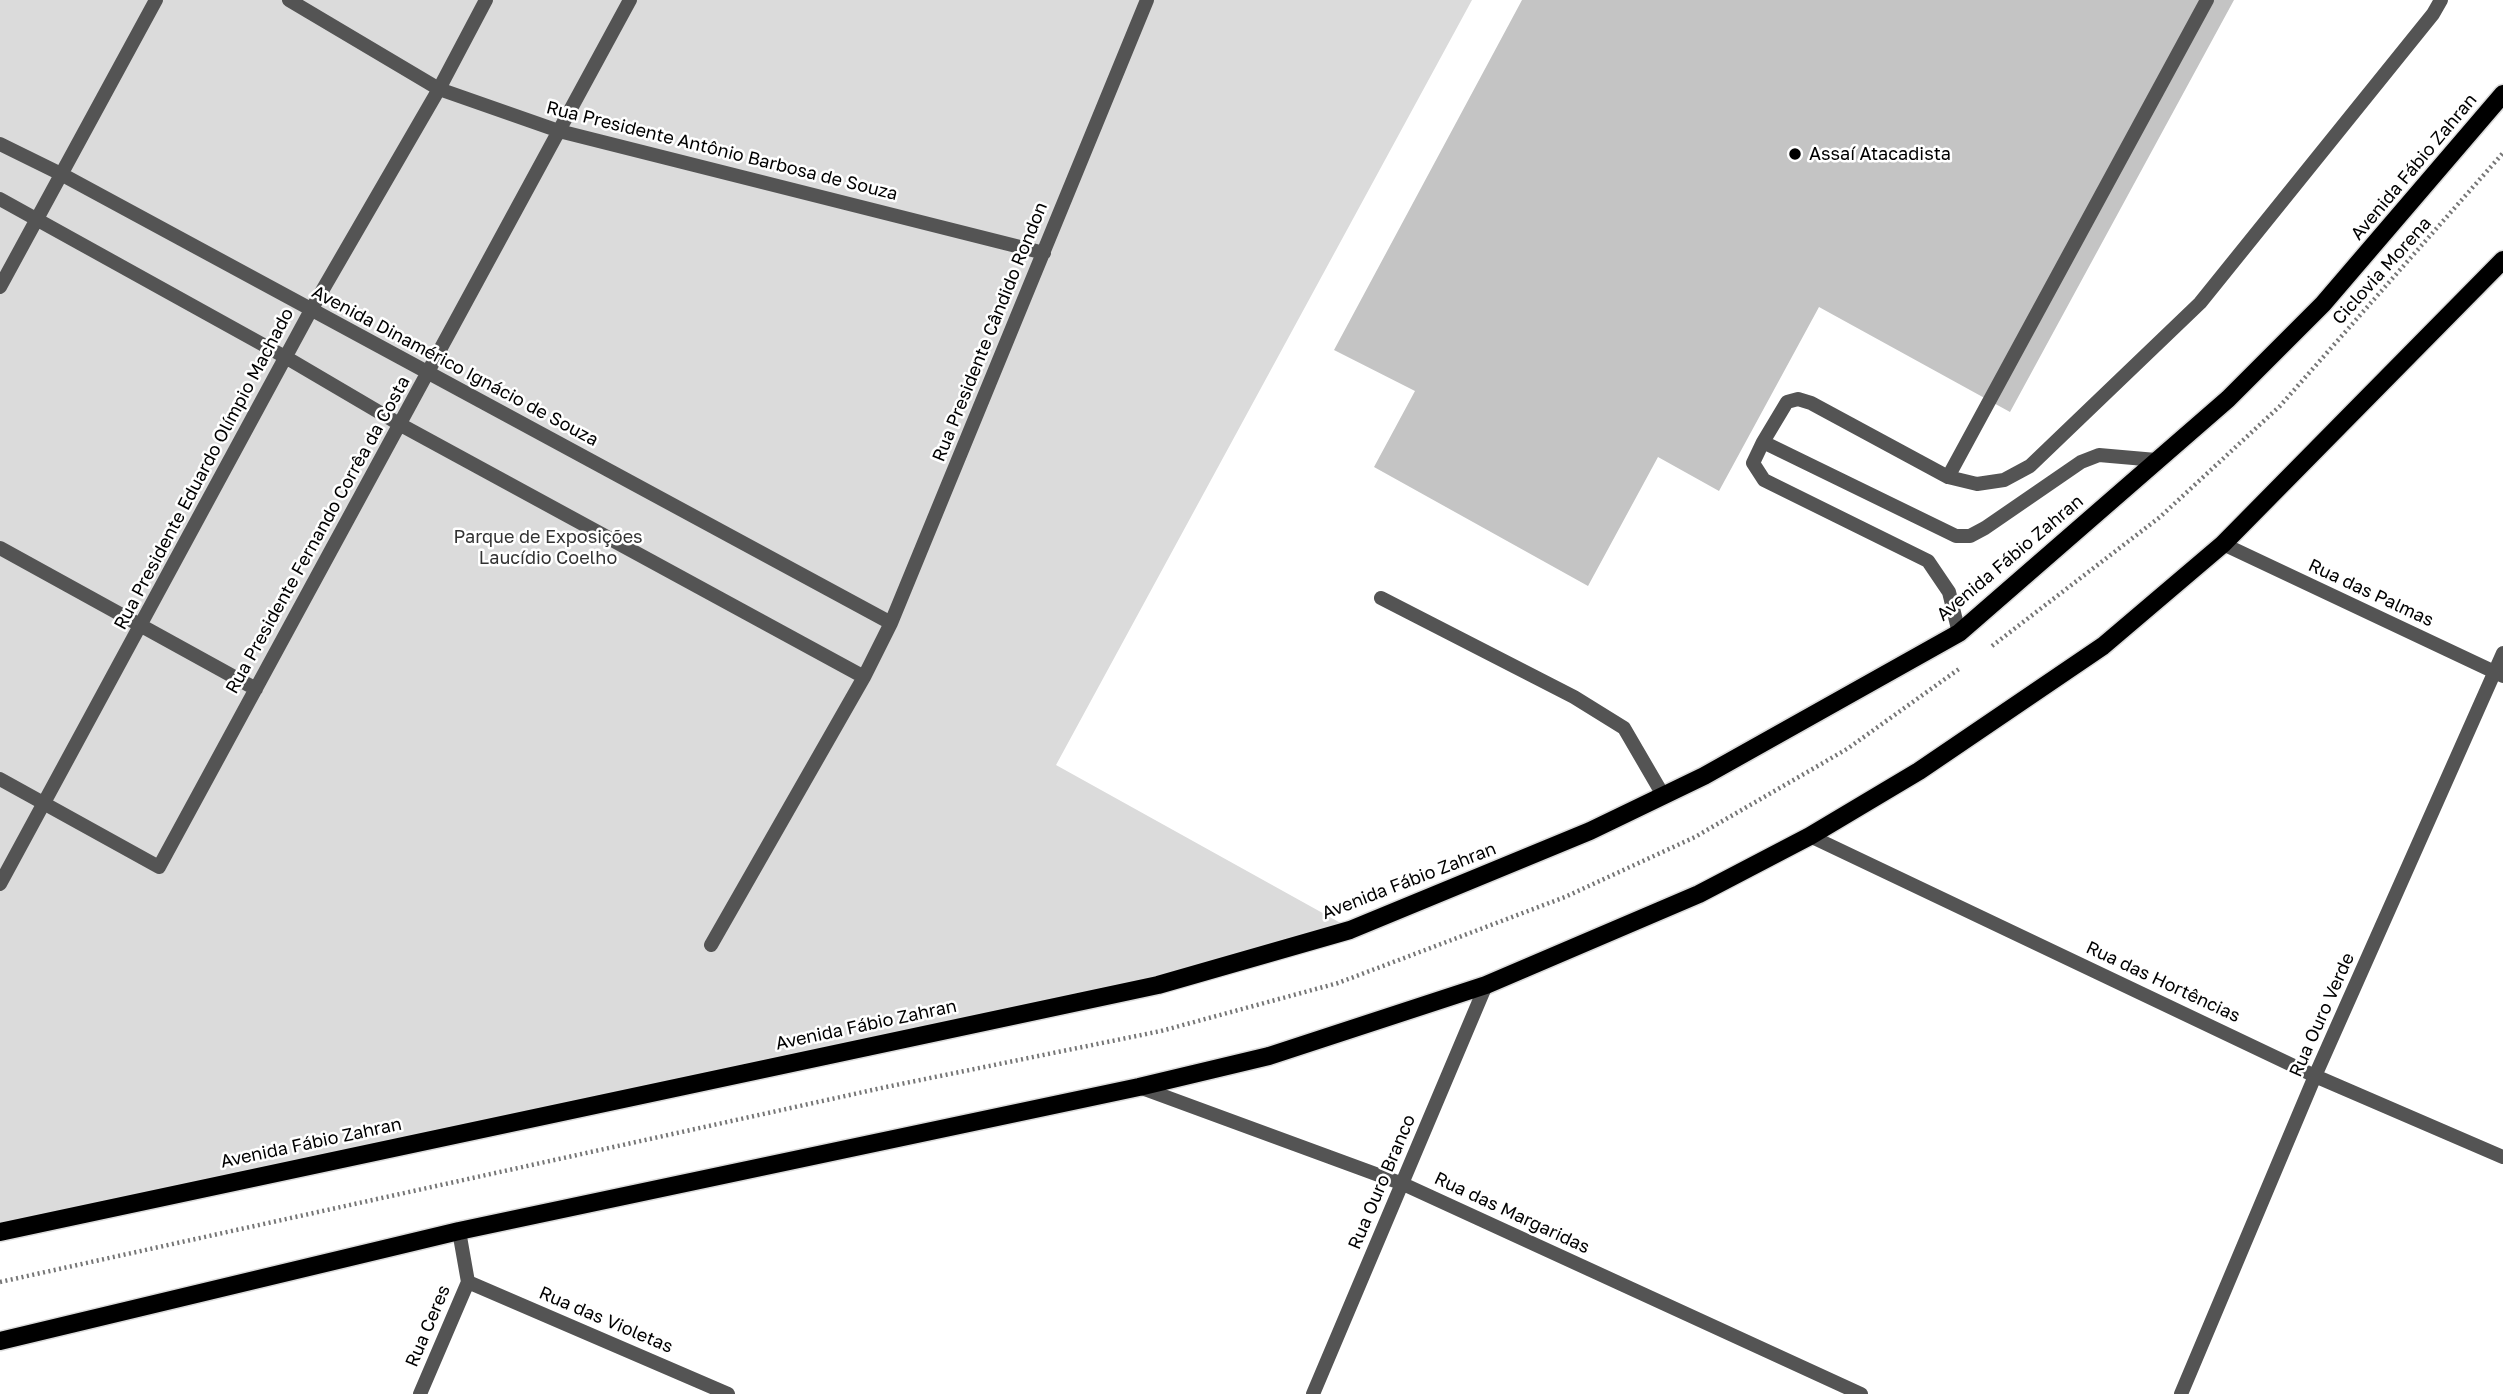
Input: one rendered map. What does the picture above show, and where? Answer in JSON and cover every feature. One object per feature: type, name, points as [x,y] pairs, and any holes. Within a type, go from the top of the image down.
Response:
[{"type":"main road","name":"Avenida Fábio Zahran","points":[[0,1232],[1158,985],[1350,930],[1590,831],[1663,795],[1959,633],[2228,399],[2323,304],[2503,94]]},
{"type":"main road","points":[[0,1341],[459,1231],[1139,1087],[1269,1056],[1486,985],[1699,894],[1810,836],[1919,771],[2103,646],[2223,544],[2503,260]]},
{"type":"street","points":[[0,287],[156,0]]},
{"type":"street","name":"Rua Presidente Antônio Barbosa de Souza","points":[[289,0],[439,89],[559,131],[1044,253]]},
{"type":"street","name":"Rua Presidente Eduardo Olímpio Machado","points":[[0,884],[311,310],[439,89],[486,0]]},
{"type":"street","name":"Rua Presidente Fernando Corrêa da Costa","points":[[45,804],[159,867],[630,0]]},
{"type":"street","name":"Rua Presidente Cândido Rondon","points":[[712,945],[864,677],[891,623],[1147,0]]},
{"type":"street","points":[[1948,477],[2207,0]]},
{"type":"street","points":[[1959,633],[1949,593],[1928,561],[1764,480],[1753,463],[1787,402],[1798,399],[1811,403],[1948,477],[1977,484],[2004,480],[2030,466],[2200,303],[2433,14],[2441,0]]},
{"type":"street","name":"Avenida Dinamérico Ignácio de Souza","points":[[0,144],[61,174],[891,623]]},
{"type":"street","points":[[0,199],[287,358],[401,425],[864,677]]},
{"type":"street","points":[[1763,442],[1956,536],[1970,536],[1984,528],[2081,461],[2099,455],[2156,460]]},
{"type":"street","name":"Rua das Palmas","points":[[2223,544],[2499,675]]},
{"type":"street","points":[[0,548],[256,689]]},
{"type":"street","points":[[1381,598],[1574,697],[1624,728],[1663,795]]},
{"type":"street","name":"Rua Ouro Verde","points":[[2181,1394],[2315,1076],[2499,675],[2503,653]]},
{"type":"street","points":[[0,779],[45,804]]},
{"type":"street","name":"Rua das Hortências","points":[[1810,836],[2315,1076],[2503,1157]]},
{"type":"street","name":"Rua Ouro Branco","points":[[1313,1394],[1486,985]]},
{"type":"street","name":"Rua das Margaridas","points":[[1139,1087],[1402,1184],[1861,1394]]},
{"type":"street","name":"Rua Ceres","points":[[420,1394],[468,1282],[459,1231]]},
{"type":"street","name":"Rua das Violetas","points":[[468,1282],[728,1394]]},
{"type":"path","name":"Ciclovia Morena","points":[[2280,406],[2503,153]]},
{"type":"green space","name":"Parque de Exposições Laucídio Coelho","points":[[0,0],[1472,0],[1056,765],[1346,926],[1154,980],[0,1226]]},
{"type":"building","name":"Assaí Atacadista","points":[[1522,0],[2234,0],[2010,412],[1819,307],[1719,491],[1658,457],[1588,586],[1374,467],[1415,391],[1334,350]]},
{"type":"place","name":"Assaí Atacadista","points":[[1795,154]]}]
